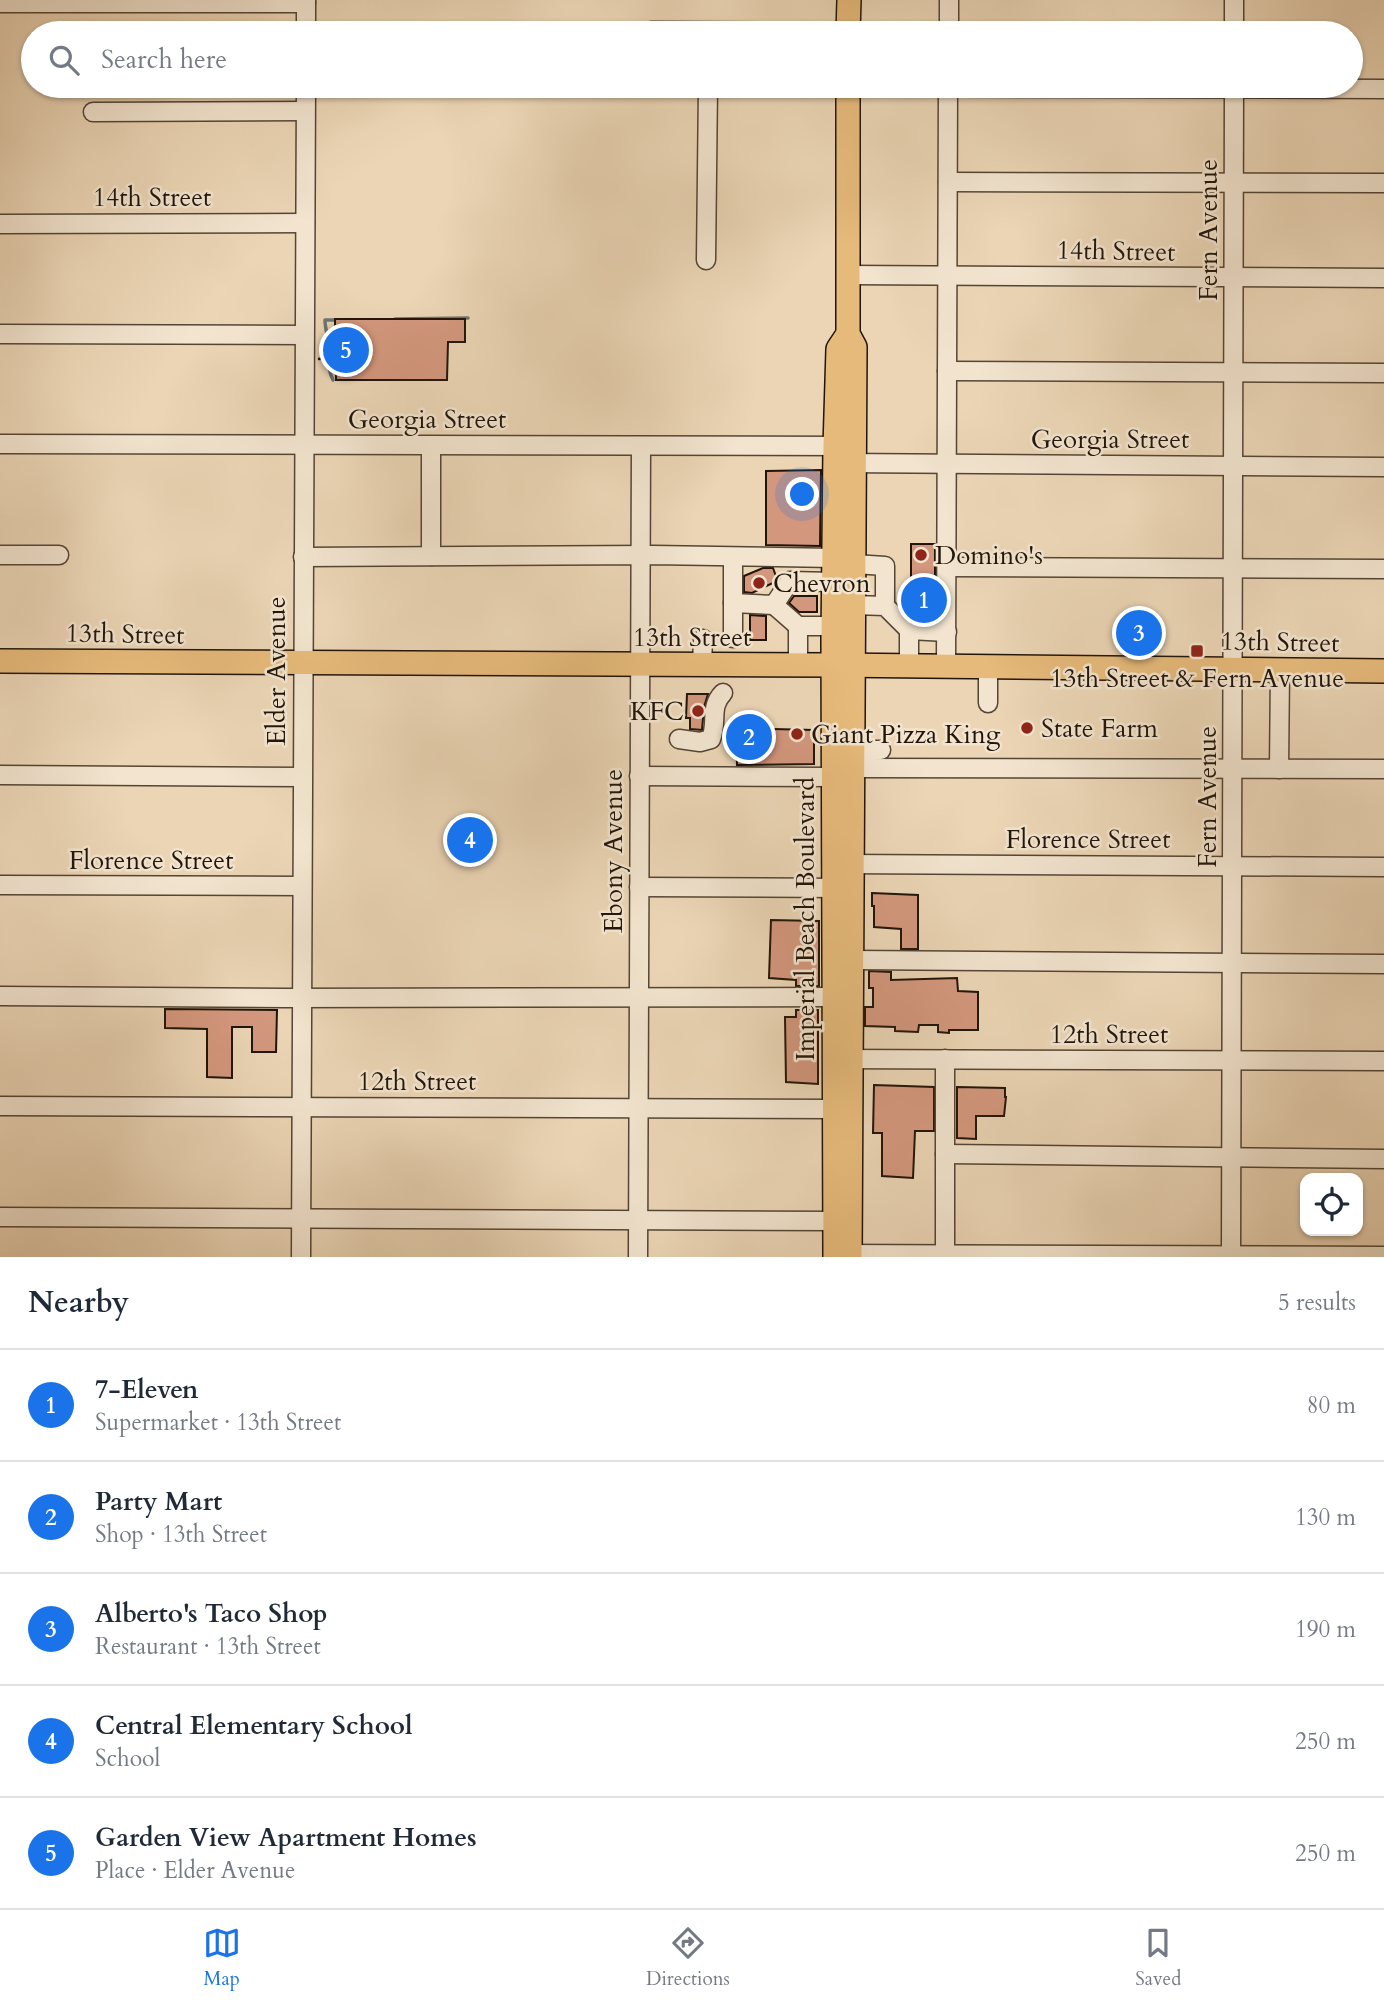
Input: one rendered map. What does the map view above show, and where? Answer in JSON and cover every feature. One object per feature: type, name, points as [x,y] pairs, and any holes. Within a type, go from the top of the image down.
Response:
[{"type":"main road","points":[[848,21],[849,0]]},
{"type":"main road","name":"Imperial Beach Boulevard","points":[[843,1255],[842,1059],[833,997],[843,888],[846,765],[843,665],[853,605],[844,561],[845,455],[855,347],[848,334],[848,98]]},
{"type":"main road","name":"Imperial Beach Boulevard","points":[[844,561],[834,582],[833,626],[843,665],[846,765]]},
{"type":"main road","name":"13th Street","points":[[0,661],[1384,671]]},
{"type":"main road","name":"Imperial Beach Boulevard","points":[[843,888],[852,960],[834,1109],[835,1221],[843,1255]]},
{"type":"street","points":[[949,0],[949,21]]},
{"type":"street","points":[[1234,0],[1234,21]]},
{"type":"street","points":[[0,3],[306,2],[306,21]]},
{"type":"street","points":[[1363,89],[1384,89]]},
{"type":"street","name":"Elder Avenue","points":[[301,1257],[306,98]]},
{"type":"street","points":[[706,260],[708,98]]},
{"type":"street","points":[[946,666],[948,98]]},
{"type":"street","name":"Fern Avenue","points":[[1231,1256],[1234,98]]},
{"type":"street","points":[[93,112],[305,111]]},
{"type":"street","points":[[948,182],[1384,183]]},
{"type":"street","name":"14th Street","points":[[0,224],[305,223]]},
{"type":"street","name":"14th Street","points":[[848,275],[1384,278]]},
{"type":"street","points":[[0,334],[304,335]]},
{"type":"street","points":[[947,371],[1384,373]]},
{"type":"street","name":"Georgia Street","points":[[0,444],[641,446],[845,455],[947,464],[1384,467]]},
{"type":"street","points":[[431,446],[431,556]]},
{"type":"street","name":"Ebony Avenue","points":[[638,1257],[641,446]]},
{"type":"street","points":[[0,555],[59,555]]},
{"type":"street","points":[[303,557],[640,555],[844,561],[885,566],[885,606]]},
{"type":"street","points":[[733,556],[733,638]]},
{"type":"street","points":[[947,567],[1384,569]]},
{"type":"street","points":[[774,604],[790,581],[834,582]]},
{"type":"street","points":[[733,603],[774,604],[797,626],[833,626]]},
{"type":"street","points":[[853,605],[885,606],[909,630],[947,632]]},
{"type":"street","points":[[797,626],[798,665]]},
{"type":"street","points":[[909,630],[909,666]]},
{"type":"street","points":[[702,639],[702,665]]},
{"type":"street","points":[[988,667],[988,703]]},
{"type":"street","points":[[1279,769],[1280,670]]},
{"type":"street","points":[[679,739],[700,742],[711,739],[716,701],[723,693]]},
{"type":"street","points":[[846,765],[881,750]]},
{"type":"street","points":[[639,776],[846,765],[1384,769]]},
{"type":"street","points":[[0,775],[302,777]]},
{"type":"street","name":"Florence Street","points":[[843,864],[1384,867]]},
{"type":"street","name":"Florence Street","points":[[0,885],[302,886]]},
{"type":"street","points":[[639,887],[843,888]]},
{"type":"street","points":[[852,960],[1384,964]]},
{"type":"street","points":[[0,996],[833,997]]},
{"type":"street","name":"12th Street","points":[[842,1059],[1384,1061]]},
{"type":"street","points":[[942,1255],[945,1059]]},
{"type":"street","name":"12th Street","points":[[0,1106],[834,1109]]},
{"type":"street","points":[[945,1154],[1384,1159]]},
{"type":"street","points":[[0,1217],[835,1221]]},
{"type":"street","points":[[843,1255],[1384,1256]]},
{"type":"path","points":[[316,359],[335,358]]},
{"type":"building","points":[[335,319],[465,319],[465,342],[448,342],[447,380],[336,380]]},
{"type":"building","points":[[821,470],[820,546],[766,545],[766,471]]},
{"type":"building","points":[[911,544],[935,544],[935,609],[911,609]]},
{"type":"building","points":[[763,568],[773,568],[777,579],[775,582],[752,593],[744,592],[744,576]]},
{"type":"building","points":[[794,596],[817,596],[817,612],[799,612],[789,603]]},
{"type":"building","points":[[750,615],[766,616],[766,640],[750,640]]},
{"type":"building","points":[[1126,621],[1151,622],[1153,648],[1126,645]]},
{"type":"building","name":"KFC","points":[[687,694],[708,694],[702,730],[690,729],[690,718],[686,718]]},
{"type":"building","points":[[736,728],[814,730],[814,764],[737,765]]},
{"type":"building","points":[[872,893],[918,895],[918,949],[901,949],[901,929],[874,927]]},
{"type":"building","points":[[771,920],[819,921],[819,986],[796,986],[796,980],[769,978]]},
{"type":"building","points":[[869,971],[891,972],[891,980],[957,978],[958,991],[978,992],[978,1030],[949,1030],[949,1033],[938,1032],[938,1025],[919,1025],[918,1032],[895,1031],[895,1027],[865,1026],[865,1007],[873,1007]]},
{"type":"building","points":[[165,1009],[277,1010],[276,1052],[252,1052],[252,1027],[232,1027],[232,1078],[207,1077],[207,1029],[165,1028]]},
{"type":"building","points":[[796,1010],[818,1010],[818,1084],[786,1082],[785,1017],[796,1017]]},
{"type":"building","points":[[874,1085],[934,1087],[934,1131],[915,1131],[913,1178],[882,1176],[882,1133],[873,1133]]},
{"type":"building","points":[[957,1087],[1005,1088],[1004,1116],[976,1116],[976,1139],[957,1138]]},
{"type":"waterway","points":[[395,319],[468,318]]},
{"type":"waterway","points":[[333,380],[325,320],[338,320]]},
{"type":"place","name":"Garden View Apartment Homes","points":[[346,350]]},
{"type":"place","name":"Domino's","points":[[921,555]]},
{"type":"place","name":"Chevron","points":[[759,583]]},
{"type":"place","name":"7-Eleven","points":[[924,600]]},
{"type":"place","name":"Alberto's Taco Shop","points":[[1139,633]]},
{"type":"place","name":"13th Street & Fern Avenue","points":[[1197,651]]},
{"type":"place","name":"KFC","points":[[698,711]]},
{"type":"place","name":"State Farm","points":[[1027,728]]},
{"type":"place","name":"Giant Pizza King","points":[[797,734]]},
{"type":"place","name":"Party Mart","points":[[749,737]]},
{"type":"place","name":"Central Elementary School","points":[[470,840]]}]
